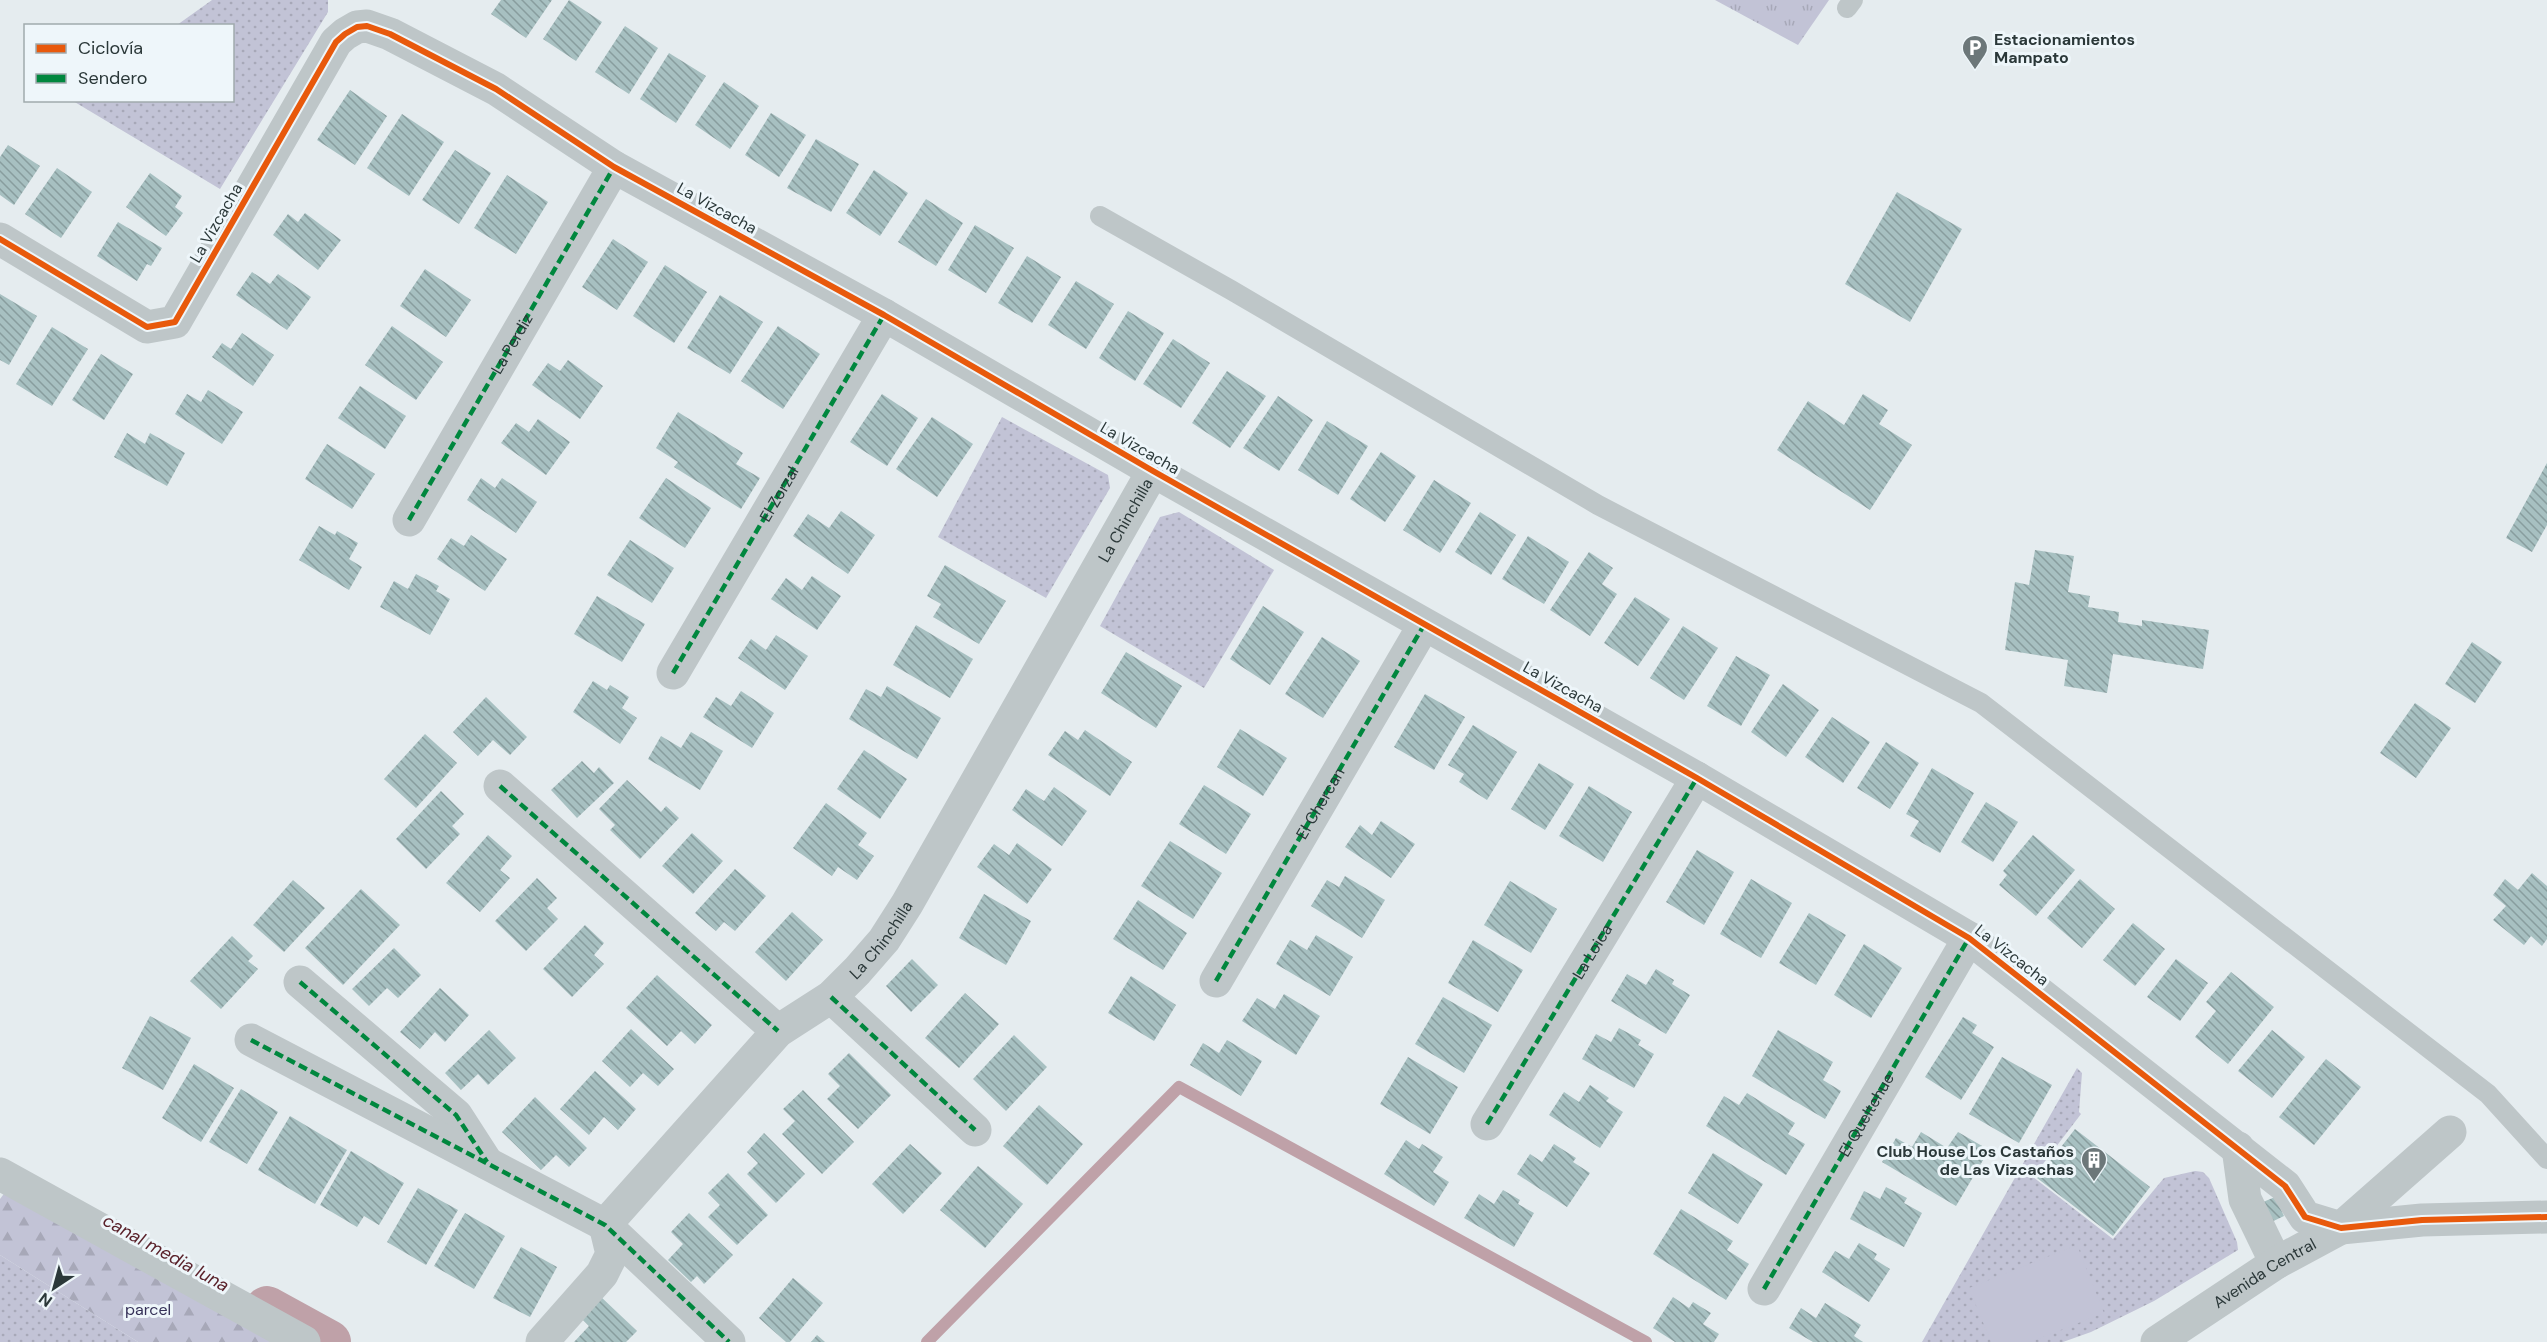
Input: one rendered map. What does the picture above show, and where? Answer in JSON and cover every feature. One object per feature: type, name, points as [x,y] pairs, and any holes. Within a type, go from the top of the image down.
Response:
[{"type":"street","name":"La Vizcacha","points":[[0,239],[147,327],[175,322],[336,42],[357,27],[367,26],[390,34],[496,89],[614,167],[884,315],[1153,471],[1697,778],[1969,938],[2285,1186],[2305,1217],[2341,1228]]},
{"type":"street","name":"La Perdiz","points":[[409,520],[614,167]]},
{"type":"street","name":"El Zorzal","points":[[673,673],[884,315]]},
{"type":"street","name":"La Chinchilla","points":[[605,1225],[778,1031],[831,997],[884,940],[907,904],[1153,471]]},
{"type":"street","name":"El Chercan","points":[[1216,981],[1424,625]]},
{"type":"street","name":"La Loica","points":[[1487,1124],[1697,778]]},
{"type":"street","points":[[500,786],[778,1031]]},
{"type":"street","name":"El Queltehue","points":[[1764,1289],[1969,938]]},
{"type":"street","points":[[300,982],[456,1115],[488,1164]]},
{"type":"street","points":[[831,997],[975,1130]]},
{"type":"street","points":[[251,1040],[605,1225],[729,1342]]},
{"type":"street","name":"Avenida Central","points":[[2157,1342],[2276,1263],[2341,1228],[2450,1131]]},
{"type":"street","points":[[2238,1148],[2244,1199],[2276,1263]]},
{"type":"street","points":[[0,1174],[304,1342]]},
{"type":"street","points":[[2341,1228],[2422,1220],[2547,1217]]},
{"type":"street","points":[[542,1342],[602,1274],[612,1254],[605,1225]]},
{"type":"lane","points":[[1100,216],[1231,290],[1598,506],[1981,703],[2488,1094],[2547,1159]]},
{"type":"green space","points":[[212,0],[328,0],[328,12],[220,189],[75,102],[234,102],[234,24],[178,24]]},
{"type":"green space","points":[[1715,0],[1829,0],[1798,45]]},
{"type":"green space","points":[[1002,417],[1108,475],[1110,488],[1046,598],[938,537]]},
{"type":"green space","points":[[1179,512],[1274,570],[1204,688],[1100,626],[1160,517]]},
{"type":"green space","points":[[2077,1068],[2082,1073],[2079,1112],[2081,1114],[2033,1177],[2113,1239],[2164,1178],[2195,1171],[2203,1172],[2209,1178],[2237,1242],[2238,1250],[2154,1301],[2091,1332],[2063,1342],[1922,1342]]},
{"type":"green space","name":"parcel","points":[[6,1191],[276,1342],[138,1342],[0,1255],[0,1199]]},
{"type":"green space","points":[[2077,1245],[2104,1313],[2030,1342],[1991,1342],[1969,1288]]},
{"type":"green space","points":[[0,1255],[138,1342],[0,1342]]},
{"type":"building","points":[[501,0],[552,0],[526,38],[491,14]]},
{"type":"building","points":[[569,0],[602,22],[576,61],[543,39]]},
{"type":"building","points":[[625,26],[658,48],[629,94],[595,72]]},
{"type":"building","points":[[669,53],[706,76],[676,123],[640,99]]},
{"type":"building","points":[[724,82],[759,106],[730,149],[695,125]]},
{"type":"building","points":[[350,90],[387,116],[355,165],[317,140]]},
{"type":"building","points":[[771,113],[806,135],[779,177],[745,155]]},
{"type":"building","points":[[402,114],[444,142],[409,196],[367,168]]},
{"type":"building","points":[[816,139],[859,164],[831,212],[787,188]]},
{"type":"building","points":[[8,145],[40,166],[14,205],[0,195],[0,157]]},
{"type":"building","points":[[455,150],[491,173],[459,224],[422,200]]},
{"type":"building","points":[[57,168],[92,192],[61,238],[25,214]]},
{"type":"building","points":[[874,170],[908,193],[880,236],[846,213]]},
{"type":"building","points":[[150,173],[182,196],[175,207],[183,213],[166,236],[126,207]]},
{"type":"building","points":[[507,175],[548,202],[516,254],[474,228]]},
{"type":"building","points":[[1897,192],[1962,229],[1910,322],[1845,284]]},
{"type":"building","points":[[926,199],[963,223],[936,266],[898,242]]},
{"type":"building","points":[[305,213],[341,240],[318,270],[273,235],[288,214],[298,222]]},
{"type":"building","points":[[118,222],[162,248],[151,266],[147,264],[137,281],[97,256]]},
{"type":"building","points":[[975,225],[1014,248],[986,293],[948,270]]},
{"type":"building","points":[[613,239],[648,262],[617,310],[582,287]]},
{"type":"building","points":[[1027,256],[1061,277],[1032,323],[998,303]]},
{"type":"building","points":[[665,265],[707,292],[674,343],[633,316]]},
{"type":"building","points":[[425,269],[471,300],[446,337],[400,306]]},
{"type":"building","points":[[252,272],[270,284],[278,274],[311,297],[287,330],[236,295]]},
{"type":"building","points":[[1076,281],[1114,304],[1086,349],[1048,325]]},
{"type":"building","points":[[0,294],[37,316],[9,365],[0,360]]},
{"type":"building","points":[[720,295],[763,322],[730,374],[687,348]]},
{"type":"building","points":[[1128,311],[1164,333],[1135,381],[1099,358]]},
{"type":"building","points":[[392,326],[443,362],[416,400],[365,365]]},
{"type":"building","points":[[778,326],[820,354],[783,409],[741,381]]},
{"type":"building","points":[[52,327],[88,349],[52,406],[16,384]]},
{"type":"building","points":[[242,333],[274,355],[253,386],[212,357],[222,343],[231,349]]},
{"type":"building","points":[[1173,339],[1210,363],[1181,408],[1143,384]]},
{"type":"building","points":[[101,354],[133,374],[104,420],[72,400]]},
{"type":"building","points":[[568,360],[603,386],[580,419],[532,385],[548,363],[560,371]]},
{"type":"building","points":[[1227,371],[1266,396],[1230,448],[1192,423]]},
{"type":"building","points":[[360,386],[406,416],[385,449],[338,418]]},
{"type":"building","points":[[208,390],[243,412],[222,444],[175,414],[187,394],[201,402]]},
{"type":"building","points":[[882,394],[918,418],[887,466],[850,442]]},
{"type":"building","points":[[1863,394],[1888,410],[1879,424],[1912,445],[1870,510],[1777,450],[1808,401],[1844,425]]},
{"type":"building","points":[[1278,396],[1313,420],[1279,471],[1243,448]]},
{"type":"building","points":[[678,412],[743,453],[736,464],[760,478],[741,509],[674,467],[678,462],[656,448]]},
{"type":"building","points":[[932,417],[973,444],[937,497],[896,469]]},
{"type":"building","points":[[538,419],[570,442],[546,475],[501,443],[516,423],[529,432]]},
{"type":"building","points":[[1327,421],[1368,446],[1338,495],[1298,470]]},
{"type":"building","points":[[127,433],[145,444],[150,433],[185,453],[167,486],[114,457]]},
{"type":"building","points":[[327,444],[375,474],[352,509],[305,479]]},
{"type":"building","points":[[1381,452],[1416,476],[1385,522],[1350,499]]},
{"type":"building","points":[[2547,463],[2547,525],[2532,552],[2506,538]]},
{"type":"building","points":[[481,478],[495,488],[502,478],[537,502],[516,533],[467,500]]},
{"type":"building","points":[[666,478],[711,508],[685,548],[639,518]]},
{"type":"building","points":[[1434,480],[1471,503],[1440,553],[1403,530]]},
{"type":"building","points":[[841,511],[875,535],[848,574],[793,536],[808,514],[829,528]]},
{"type":"building","points":[[1480,512],[1516,535],[1491,575],[1455,552]]},
{"type":"building","points":[[319,526],[335,535],[337,531],[358,543],[349,559],[362,567],[349,590],[299,560]]},
{"type":"building","points":[[471,535],[507,559],[485,591],[437,559],[451,538],[464,546]]},
{"type":"building","points":[[1528,536],[1569,562],[1544,604],[1502,579]]},
{"type":"building","points":[[630,540],[674,568],[652,603],[607,575]]},
{"type":"building","points":[[2035,550],[2074,556],[2068,592],[2090,596],[2088,607],[2119,612],[2118,622],[2142,626],[2142,620],[2209,630],[2203,669],[2113,654],[2107,693],[2064,686],[2068,660],[2005,650],[2015,582],[2029,585]]},
{"type":"building","points":[[1589,552],[1613,568],[1602,584],[1617,594],[1590,636],[1550,610]]},
{"type":"building","points":[[945,565],[1006,601],[979,644],[933,617],[941,604],[927,596]]},
{"type":"building","points":[[416,574],[439,586],[436,591],[450,599],[430,635],[380,607],[394,581],[408,589]]},
{"type":"building","points":[[812,576],[841,596],[817,630],[771,599],[786,578],[802,590]]},
{"type":"building","points":[[597,596],[645,624],[622,662],[574,634]]},
{"type":"building","points":[[1635,597],[1670,619],[1638,666],[1604,643]]},
{"type":"building","points":[[1263,606],[1304,632],[1270,685],[1230,659]]},
{"type":"building","points":[[916,625],[973,659],[950,698],[893,665]]},
{"type":"building","points":[[1683,626],[1718,648],[1684,700],[1650,678]]},
{"type":"building","points":[[776,635],[808,656],[785,690],[738,658],[751,639],[766,650]]},
{"type":"building","points":[[1322,637],[1360,661],[1323,718],[1285,694]]},
{"type":"building","points":[[2472,642],[2502,662],[2475,703],[2445,684]]},
{"type":"building","points":[[1126,652],[1182,686],[1156,728],[1101,693]]},
{"type":"building","points":[[1736,656],[1770,675],[1741,726],[1707,706]]},
{"type":"building","points":[[593,681],[607,690],[610,685],[629,697],[622,708],[637,718],[620,744],[573,712]]},
{"type":"building","points":[[1783,684],[1819,710],[1786,757],[1751,732]]},
{"type":"building","points":[[887,686],[941,718],[917,759],[849,719],[866,689],[881,697]]},
{"type":"building","points":[[741,691],[774,713],[752,748],[703,717],[716,697],[731,706]]},
{"type":"building","points":[[1425,694],[1465,717],[1434,770],[1394,747]]},
{"type":"building","points":[[486,697],[527,737],[510,755],[493,740],[478,756],[453,732]]},
{"type":"building","points":[[2415,703],[2451,728],[2416,778],[2380,753]]},
{"type":"building","points":[[1832,717],[1870,742],[1843,783],[1805,757]]},
{"type":"building","points":[[1473,725],[1517,752],[1487,800],[1459,782],[1464,774],[1448,765]]},
{"type":"building","points":[[1240,729],[1287,758],[1263,796],[1217,767]]},
{"type":"building","points":[[1085,730],[1132,762],[1110,796],[1048,755],[1065,731],[1078,740]]},
{"type":"building","points":[[691,732],[723,751],[700,790],[648,759],[661,736],[681,748]]},
{"type":"building","points":[[425,734],[457,763],[416,808],[384,779]]},
{"type":"building","points":[[1886,742],[1919,763],[1890,809],[1857,788]]},
{"type":"building","points":[[864,750],[907,779],[880,819],[837,789]]},
{"type":"building","points":[[582,761],[594,773],[599,767],[614,783],[577,818],[551,790]]},
{"type":"building","points":[[1539,763],[1574,784],[1545,830],[1511,809]]},
{"type":"building","points":[[1932,768],[1974,793],[1940,853],[1910,836],[1919,821],[1906,814]]},
{"type":"building","points":[[627,780],[661,812],[666,806],[679,818],[640,859],[610,830],[615,825],[599,809]]},
{"type":"building","points":[[1204,785],[1251,814],[1226,854],[1179,824]]},
{"type":"building","points":[[1589,786],[1632,812],[1603,862],[1559,836]]},
{"type":"building","points":[[1054,787],[1087,811],[1062,846],[1012,810],[1026,789],[1044,801]]},
{"type":"building","points":[[441,791],[464,814],[452,826],[460,834],[426,869],[396,839]]},
{"type":"building","points":[[1986,802],[2018,822],[1993,862],[1961,842]]},
{"type":"building","points":[[826,803],[867,833],[858,845],[874,856],[857,880],[838,867],[832,876],[793,848]]},
{"type":"building","points":[[1381,821],[1415,844],[1391,878],[1345,847],[1360,825],[1372,835]]},
{"type":"building","points":[[692,833],[723,861],[693,894],[662,866]]},
{"type":"building","points":[[488,835],[512,856],[500,870],[510,878],[480,912],[446,883]]},
{"type":"building","points":[[2033,835],[2075,870],[2036,916],[1999,885],[2007,875],[2003,871]]},
{"type":"building","points":[[1170,841],[1222,873],[1193,919],[1141,886]]},
{"type":"building","points":[[1017,843],[1052,869],[1027,904],[977,867],[994,844],[1009,855]]},
{"type":"building","points":[[1697,850],[1734,872],[1704,925],[1666,902]]},
{"type":"building","points":[[735,869],[766,896],[735,931],[724,922],[716,931],[695,913]]},
{"type":"building","points":[[2532,873],[2547,886],[2547,939],[2542,946],[2531,936],[2524,945],[2493,920],[2506,906],[2493,895],[2505,879],[2518,890]]},
{"type":"building","points":[[1345,876],[1385,900],[1362,938],[1311,906],[1327,880],[1339,887]]},
{"type":"building","points":[[537,878],[557,898],[547,908],[558,919],[526,951],[495,921]]},
{"type":"building","points":[[1751,879],[1792,903],[1761,958],[1720,934]]},
{"type":"building","points":[[2080,879],[2115,909],[2082,948],[2047,918]]},
{"type":"building","points":[[293,880],[325,908],[284,952],[253,925]]},
{"type":"building","points":[[1510,881],[1557,909],[1531,953],[1484,925]]},
{"type":"building","points":[[361,889],[400,925],[343,985],[305,948]]},
{"type":"building","points":[[984,894],[1031,921],[1006,965],[959,938]]},
{"type":"building","points":[[1138,900],[1187,933],[1163,970],[1113,939]]},
{"type":"building","points":[[792,912],[823,940],[786,981],[755,952]]},
{"type":"building","points":[[1809,913],[1846,935],[1816,985],[1779,963]]},
{"type":"building","points":[[2133,923],[2165,949],[2135,986],[2103,960]]},
{"type":"building","points":[[585,925],[604,943],[594,955],[604,964],[572,997],[543,969]]},
{"type":"building","points":[[1316,935],[1353,957],[1330,996],[1276,964],[1290,940],[1307,950]]},
{"type":"building","points":[[232,936],[253,956],[248,961],[258,969],[221,1009],[190,981]]},
{"type":"building","points":[[1473,940],[1523,970],[1498,1012],[1448,983]]},
{"type":"building","points":[[1864,944],[1902,968],[1871,1018],[1834,995]]},
{"type":"building","points":[[394,948],[421,975],[398,998],[387,988],[369,1006],[352,989]]},
{"type":"building","points":[[912,959],[938,985],[911,1012],[886,986]]},
{"type":"building","points":[[2176,959],[2208,983],[2180,1021],[2147,997]]},
{"type":"building","points":[[1656,969],[1674,980],[1672,984],[1690,995],[1666,1034],[1611,1001],[1627,974],[1646,985]]},
{"type":"building","points":[[2231,972],[2274,1007],[2228,1064],[2195,1037],[2216,1011],[2206,1002]]},
{"type":"building","points":[[657,975],[712,1025],[695,1044],[681,1031],[667,1046],[626,1008]]},
{"type":"building","points":[[1131,976],[1176,1005],[1154,1041],[1108,1013]]},
{"type":"building","points":[[440,988],[469,1015],[445,1042],[435,1032],[420,1049],[400,1032]]},
{"type":"building","points":[[965,993],[999,1024],[959,1068],[925,1038]]},
{"type":"building","points":[[1284,994],[1320,1016],[1296,1055],[1242,1021],[1257,998],[1275,1009]]},
{"type":"building","points":[[1443,997],[1492,1025],[1464,1073],[1415,1044]]},
{"type":"building","points":[[150,1016],[191,1038],[163,1090],[122,1068]]},
{"type":"building","points":[[1963,1017],[1977,1025],[1972,1033],[1994,1047],[1961,1100],[1925,1077]]},
{"type":"building","points":[[1619,1028],[1641,1040],[1638,1045],[1654,1054],[1634,1088],[1582,1059],[1596,1034],[1611,1042]]},
{"type":"building","points":[[631,1029],[674,1069],[658,1086],[643,1073],[630,1087],[602,1061]]},
{"type":"building","points":[[489,1030],[516,1058],[488,1085],[478,1074],[461,1090],[445,1073]]},
{"type":"building","points":[[1778,1030],[1833,1062],[1823,1080],[1841,1091],[1825,1119],[1752,1076]]},
{"type":"building","points":[[2272,1030],[2305,1057],[2272,1098],[2238,1071]]},
{"type":"building","points":[[1014,1035],[1047,1067],[1006,1111],[973,1079]]},
{"type":"building","points":[[1227,1040],[1262,1061],[1241,1096],[1190,1065],[1203,1043],[1219,1053]]},
{"type":"building","points":[[849,1053],[891,1095],[858,1129],[827,1099],[840,1086],[828,1074]]},
{"type":"building","points":[[1408,1057],[1458,1087],[1430,1134],[1380,1104]]},
{"type":"building","points":[[2002,1057],[2052,1085],[2019,1143],[1969,1114]]},
{"type":"building","points":[[2326,1059],[2361,1087],[2314,1145],[2279,1117]]},
{"type":"building","points":[[194,1064],[234,1088],[201,1142],[162,1118]]},
{"type":"building","points":[[595,1071],[636,1109],[618,1130],[604,1117],[589,1135],[560,1109]]},
{"type":"building","points":[[1590,1085],[1609,1098],[1606,1101],[1623,1112],[1600,1148],[1549,1115],[1564,1092],[1579,1102]]},
{"type":"building","points":[[241,1089],[278,1112],[247,1164],[209,1142]]},
{"type":"building","points":[[803,1090],[854,1142],[822,1174],[782,1134],[795,1121],[783,1109]]},
{"type":"building","points":[[1747,1093],[1795,1123],[1788,1134],[1805,1144],[1786,1175],[1706,1126],[1724,1096],[1739,1105]]},
{"type":"building","points":[[535,1097],[587,1148],[569,1167],[556,1155],[541,1170],[502,1132]]},
{"type":"building","points":[[1039,1105],[1083,1144],[1047,1185],[1003,1146]]},
{"type":"building","points":[[290,1116],[347,1150],[315,1204],[258,1170]]},
{"type":"building","name":"Club House Los Castaños de Las Vizcachas","points":[[2075,1129],[2150,1187],[2113,1236],[2037,1178]]},
{"type":"building","points":[[1921,1132],[1947,1148],[1958,1132],[1989,1150],[1956,1206],[1882,1162],[1896,1138],[1912,1147]]},
{"type":"building","points":[[764,1133],[805,1174],[776,1203],[747,1174],[758,1163],[747,1152]]},
{"type":"building","points":[[1406,1140],[1419,1149],[1422,1144],[1443,1157],[1433,1172],[1449,1182],[1434,1206],[1384,1174]]},
{"type":"building","points":[[910,1144],[942,1173],[903,1214],[872,1184]]},
{"type":"building","points":[[1554,1144],[1576,1158],[1573,1162],[1590,1173],[1567,1207],[1517,1174],[1530,1154],[1542,1162]]},
{"type":"building","points":[[351,1151],[404,1183],[379,1225],[364,1216],[357,1227],[320,1205]]},
{"type":"building","points":[[1713,1153],[1763,1184],[1738,1224],[1688,1193]]},
{"type":"building","points":[[978,1166],[1023,1204],[985,1248],[940,1210]]},
{"type":"building","points":[[728,1173],[768,1215],[737,1245],[708,1217],[720,1205],[708,1193]]},
{"type":"building","points":[[1886,1187],[1907,1198],[1904,1203],[1922,1213],[1904,1247],[1850,1219],[1864,1191],[1880,1199]]},
{"type":"building","points":[[418,1188],[458,1210],[426,1265],[387,1242]]},
{"type":"building","points":[[1503,1190],[1520,1200],[1518,1204],[1534,1213],[1514,1247],[1464,1218],[1479,1194],[1494,1204]]},
{"type":"building","points":[[2275,1197],[2284,1216],[2265,1225],[2256,1205]]},
{"type":"building","points":[[1681,1209],[1733,1241],[1727,1250],[1749,1264],[1726,1300],[1653,1254]]},
{"type":"building","points":[[465,1213],[505,1236],[474,1289],[434,1266]]},
{"type":"building","points":[[689,1213],[733,1255],[704,1284],[697,1276],[691,1282],[668,1260],[683,1244],[671,1232]]},
{"type":"building","points":[[1859,1243],[1877,1254],[1874,1259],[1890,1269],[1869,1302],[1822,1272],[1835,1251],[1849,1259]]},
{"type":"building","points":[[521,1247],[557,1267],[530,1317],[493,1298]]},
{"type":"building","points":[[793,1278],[823,1303],[790,1342],[786,1342],[759,1318]]},
{"type":"building","points":[[600,1296],[637,1331],[626,1342],[574,1342],[589,1326],[580,1317]]},
{"type":"building","points":[[1673,1297],[1689,1308],[1693,1302],[1711,1313],[1703,1324],[1719,1334],[1714,1342],[1675,1342],[1653,1328]]},
{"type":"building","points":[[1825,1303],[1861,1325],[1854,1336],[1863,1342],[1813,1342],[1789,1328],[1801,1308],[1816,1318]]},
{"type":"building","points":[[817,1335],[825,1342],[811,1342]]},
{"type":"waterway","points":[[927,1342],[1179,1087],[1646,1342]]},
{"type":"waterway","name":"canal media luna","points":[[267,1308],[329,1342]]},
{"type":"marked path","points":[[409,520],[614,167]]},
{"type":"marked path","points":[[673,673],[884,315]]},
{"type":"marked path","points":[[1216,981],[1424,625]]},
{"type":"marked path","points":[[1487,1124],[1697,778]]},
{"type":"marked path","points":[[500,786],[778,1031]]},
{"type":"marked path","points":[[1764,1289],[1969,938]]},
{"type":"marked path","points":[[300,982],[456,1115],[487,1162]]},
{"type":"marked path","points":[[831,997],[975,1130]]},
{"type":"marked path","points":[[251,1040],[605,1225],[729,1342]]},
{"type":"cycle path","points":[[0,239],[147,327],[175,322],[336,42],[357,27],[367,26],[390,34],[496,89],[614,167],[884,315],[1153,471],[1697,778],[1969,938],[2285,1186],[2305,1217],[2341,1228],[2422,1220],[2547,1217]]},
{"type":"place","name":"Estacionamientos Mampato","points":[[1975,71]]},
{"type":"place","name":"Club House Los Castaños de Las Vizcachas","points":[[2094,1183]]}]
